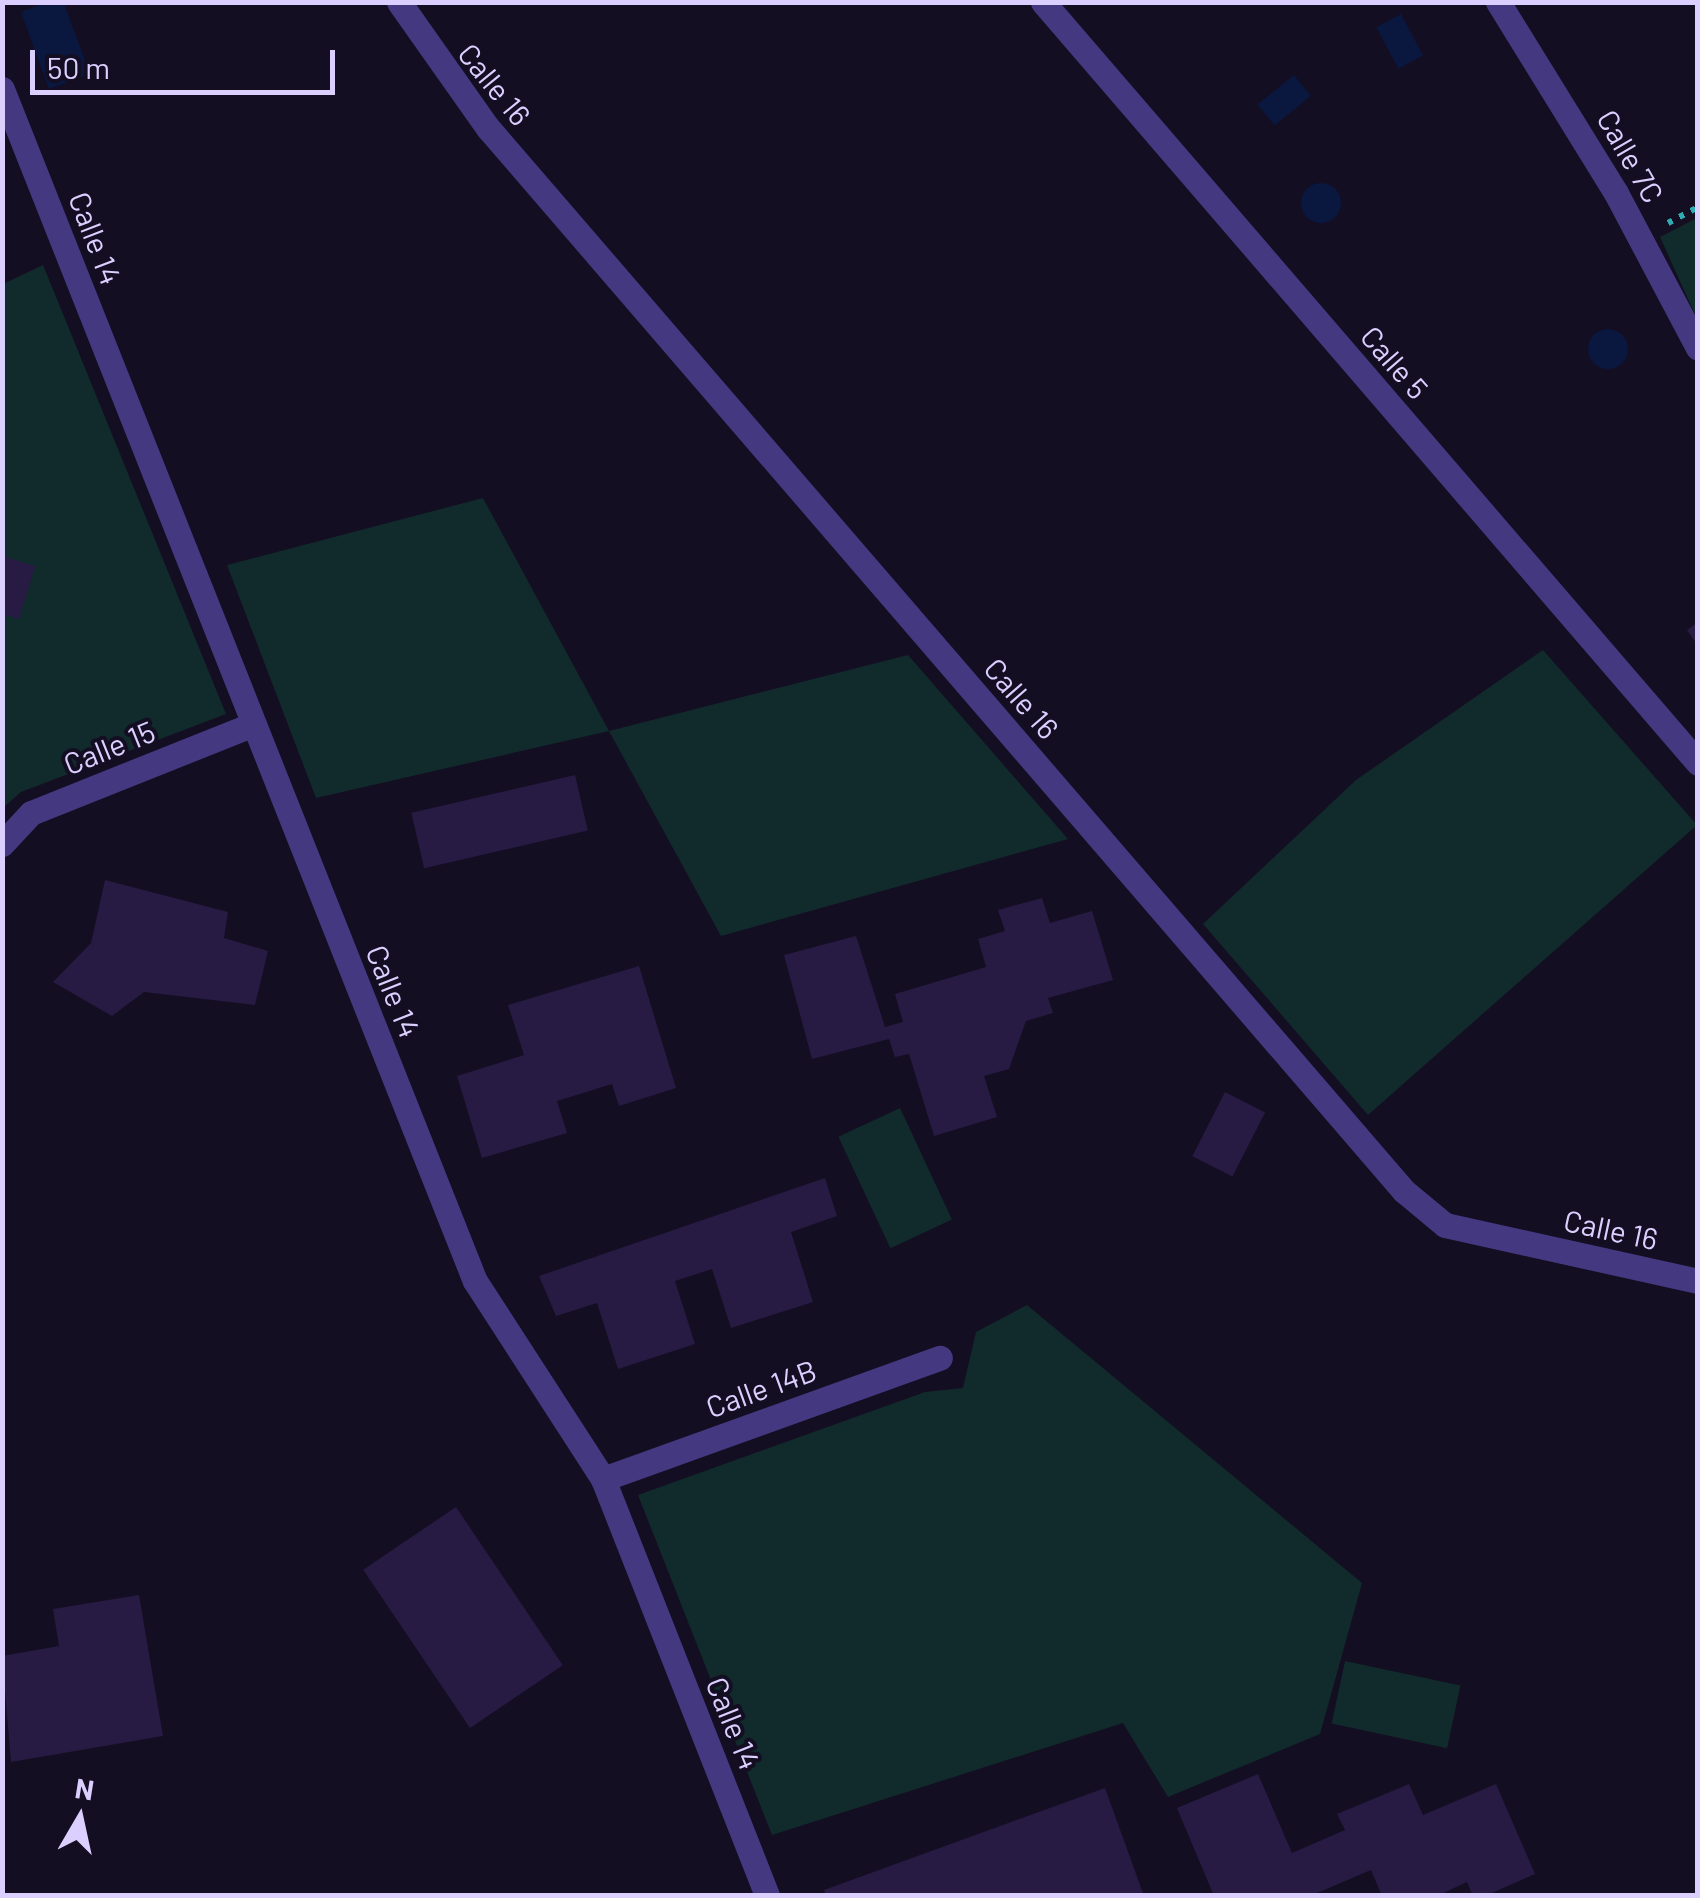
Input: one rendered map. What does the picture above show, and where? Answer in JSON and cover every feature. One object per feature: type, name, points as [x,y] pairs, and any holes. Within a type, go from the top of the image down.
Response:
[{"type":"street","name":"Calle 16","points":[[399,2],[488,128],[1404,1191],[1445,1225],[1698,1281]]},
{"type":"street","name":"Calle 5","points":[[1043,2],[1698,763]]},
{"type":"street","name":"Calle 7C","points":[[1498,2],[1616,193],[1698,348]]},
{"type":"street","name":"Calle 14","points":[[2,89],[251,725],[475,1281],[603,1479],[767,1896]]},
{"type":"street","name":"Calle 15","points":[[2,844],[32,813],[251,725]]},
{"type":"street","name":"Calle 14B","points":[[603,1479],[940,1358]]},
{"type":"green space","points":[[1697,218],[1697,319],[1660,237]]},
{"type":"green space","points":[[43,265],[226,714],[21,792],[3,808],[3,284]]},
{"type":"green space","points":[[483,498],[609,731],[316,798],[227,565]]},
{"type":"green space","points":[[1543,650],[1697,825],[1368,1115],[1203,924],[1356,780]]},
{"type":"green space","points":[[908,655],[1068,839],[721,936],[609,731]]},
{"type":"green space","points":[[900,1108],[952,1219],[890,1248],[838,1137]]},
{"type":"green space","points":[[1027,1305],[1362,1583],[1320,1734],[1168,1797],[1123,1723],[772,1835],[638,1495],[925,1392],[963,1388],[976,1332]]},
{"type":"green space","points":[[1345,1661],[1460,1686],[1447,1748],[1332,1724]]},
{"type":"water","points":[[47,2],[64,3],[90,74],[49,89],[21,12]]},
{"type":"water","points":[[1401,14],[1423,55],[1398,69],[1376,27]]},
{"type":"water","points":[[1294,75],[1311,96],[1274,126],[1257,105]]},
{"type":"water","points":[[1321,183],[1335,189],[1341,203],[1335,217],[1321,223],[1307,217],[1301,203],[1307,189]]},
{"type":"water","points":[[1608,329],[1622,335],[1628,349],[1622,363],[1608,369],[1594,363],[1588,349],[1594,335]]},
{"type":"building","points":[[2,556],[35,566],[19,619],[2,614]]},
{"type":"building","points":[[1698,622],[1698,646],[1687,630]]},
{"type":"building","points":[[575,775],[588,831],[424,868],[411,813]]},
{"type":"building","points":[[105,880],[228,912],[224,938],[268,951],[255,1005],[144,992],[112,1016],[53,982],[91,943]]},
{"type":"building","points":[[1042,898],[1050,923],[1092,911],[1113,980],[1048,998],[1053,1013],[1026,1021],[1009,1069],[984,1076],[997,1117],[934,1136],[909,1054],[895,1057],[889,1039],[812,1059],[784,955],[856,936],[885,1027],[903,1022],[895,994],[986,967],[978,939],[1005,931],[998,910]]},
{"type":"building","points":[[639,966],[676,1088],[619,1106],[612,1084],[557,1101],[567,1133],[482,1158],[457,1076],[524,1055],[508,1005]]},
{"type":"building","points":[[1225,1092],[1265,1112],[1232,1177],[1192,1156]]},
{"type":"building","points":[[825,1178],[837,1216],[791,1232],[813,1302],[731,1328],[712,1269],[675,1281],[695,1344],[618,1369],[597,1303],[556,1316],[539,1276]]},
{"type":"building","points":[[456,1507],[563,1665],[470,1728],[363,1570]]},
{"type":"building","points":[[139,1595],[163,1736],[11,1762],[2,1656],[59,1646],[53,1609]]},
{"type":"building","points":[[1258,1774],[1292,1853],[1345,1830],[1337,1814],[1409,1784],[1423,1815],[1496,1784],[1535,1874],[1485,1896],[1473,1896],[1467,1882],[1437,1896],[1382,1896],[1371,1870],[1310,1896],[1214,1896],[1177,1808]]},
{"type":"building","points":[[1105,1788],[1144,1896],[826,1896],[824,1890]]}]
